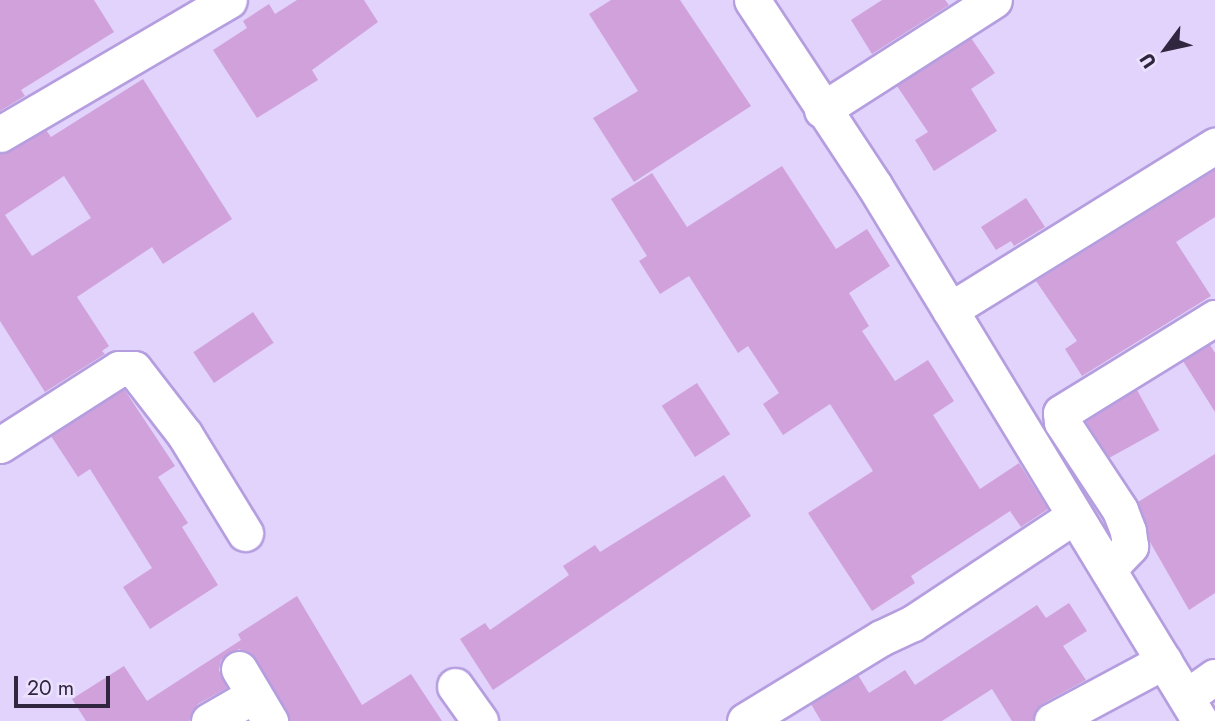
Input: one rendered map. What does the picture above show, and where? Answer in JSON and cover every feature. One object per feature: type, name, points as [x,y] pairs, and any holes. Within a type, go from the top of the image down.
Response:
[{"type":"street","points":[[0,134],[229,0]]},
{"type":"street","points":[[752,0],[822,110],[874,185],[1193,709],[1215,677]]},
{"type":"street","points":[[822,110],[994,0]]},
{"type":"street","points":[[950,310],[1215,146]]},
{"type":"street","points":[[1108,569],[1130,546],[1128,531],[1120,510],[1062,422],[1061,413],[1215,318]]},
{"type":"street","points":[[0,445],[119,369],[134,369],[185,435],[245,533]]},
{"type":"street","points":[[745,721],[881,638],[913,623],[1074,516]]},
{"type":"street","points":[[1052,721],[1164,661]]},
{"type":"street","points":[[455,686],[480,721]]},
{"type":"street","points":[[209,721],[254,695]]},
{"type":"building","points":[[0,0],[94,0],[114,32],[21,90],[25,96],[0,111]]},
{"type":"building","points":[[297,0],[364,0],[378,22],[312,70],[318,80],[257,118],[213,50],[247,28],[243,21],[269,4],[275,14]]},
{"type":"building","points":[[611,0],[680,0],[751,106],[634,182],[593,118],[638,91],[589,14]]},
{"type":"building","points":[[882,0],[945,0],[949,5],[872,54],[851,20]]},
{"type":"building","points":[[971,38],[995,73],[971,89],[997,131],[934,171],[915,140],[928,132],[897,86]]},
{"type":"building","points":[[143,79],[232,219],[163,264],[152,247],[77,297],[109,346],[102,351],[105,354],[45,392],[0,321],[0,154],[46,130],[51,137]],"holes":[[[64,176],[91,218],[32,256],[5,215]]]},
{"type":"building","points":[[782,166],[836,249],[867,229],[890,266],[849,293],[869,326],[862,331],[895,381],[928,360],[954,401],[933,415],[980,489],[1019,463],[1048,509],[1021,527],[1010,511],[911,576],[915,583],[872,611],[808,513],[873,471],[830,404],[783,435],[763,404],[779,393],[748,346],[738,353],[689,276],[660,294],[639,261],[647,256],[611,199],[652,173],[687,227]]},
{"type":"building","points":[[1215,170],[1215,217],[1176,242],[1211,296],[1082,376],[1065,349],[1077,341],[1036,281]]},
{"type":"building","points":[[1026,198],[1045,227],[1014,246],[1011,241],[996,250],[981,227]]},
{"type":"building","points":[[253,312],[274,343],[214,383],[193,352]]},
{"type":"building","points":[[1210,345],[1215,353],[1215,412],[1183,361]]},
{"type":"building","points":[[697,383],[730,434],[695,457],[662,406]]},
{"type":"building","points":[[124,389],[175,466],[158,477],[188,523],[182,527],[218,585],[150,629],[123,587],[152,568],[90,469],[78,477],[51,436]]},
{"type":"building","points":[[1137,390],[1159,430],[1107,459],[1085,419]]},
{"type":"building","points":[[1215,454],[1215,593],[1189,610],[1150,542],[1138,502]]},
{"type":"building","points":[[724,475],[751,516],[493,690],[460,639],[485,623],[490,630],[569,575],[563,566],[595,545],[600,552]]},
{"type":"building","points":[[297,596],[362,705],[411,674],[442,721],[290,721],[256,659],[239,649],[221,660],[219,670],[227,688],[198,704],[189,721],[86,721],[72,699],[124,666],[147,701],[241,640],[238,634]]},
{"type":"building","points":[[1069,603],[1087,631],[1063,646],[1086,680],[1042,704],[1032,721],[1012,721],[992,689],[942,721],[821,721],[811,704],[858,675],[869,693],[905,670],[915,685],[1037,605],[1046,618]]}]
